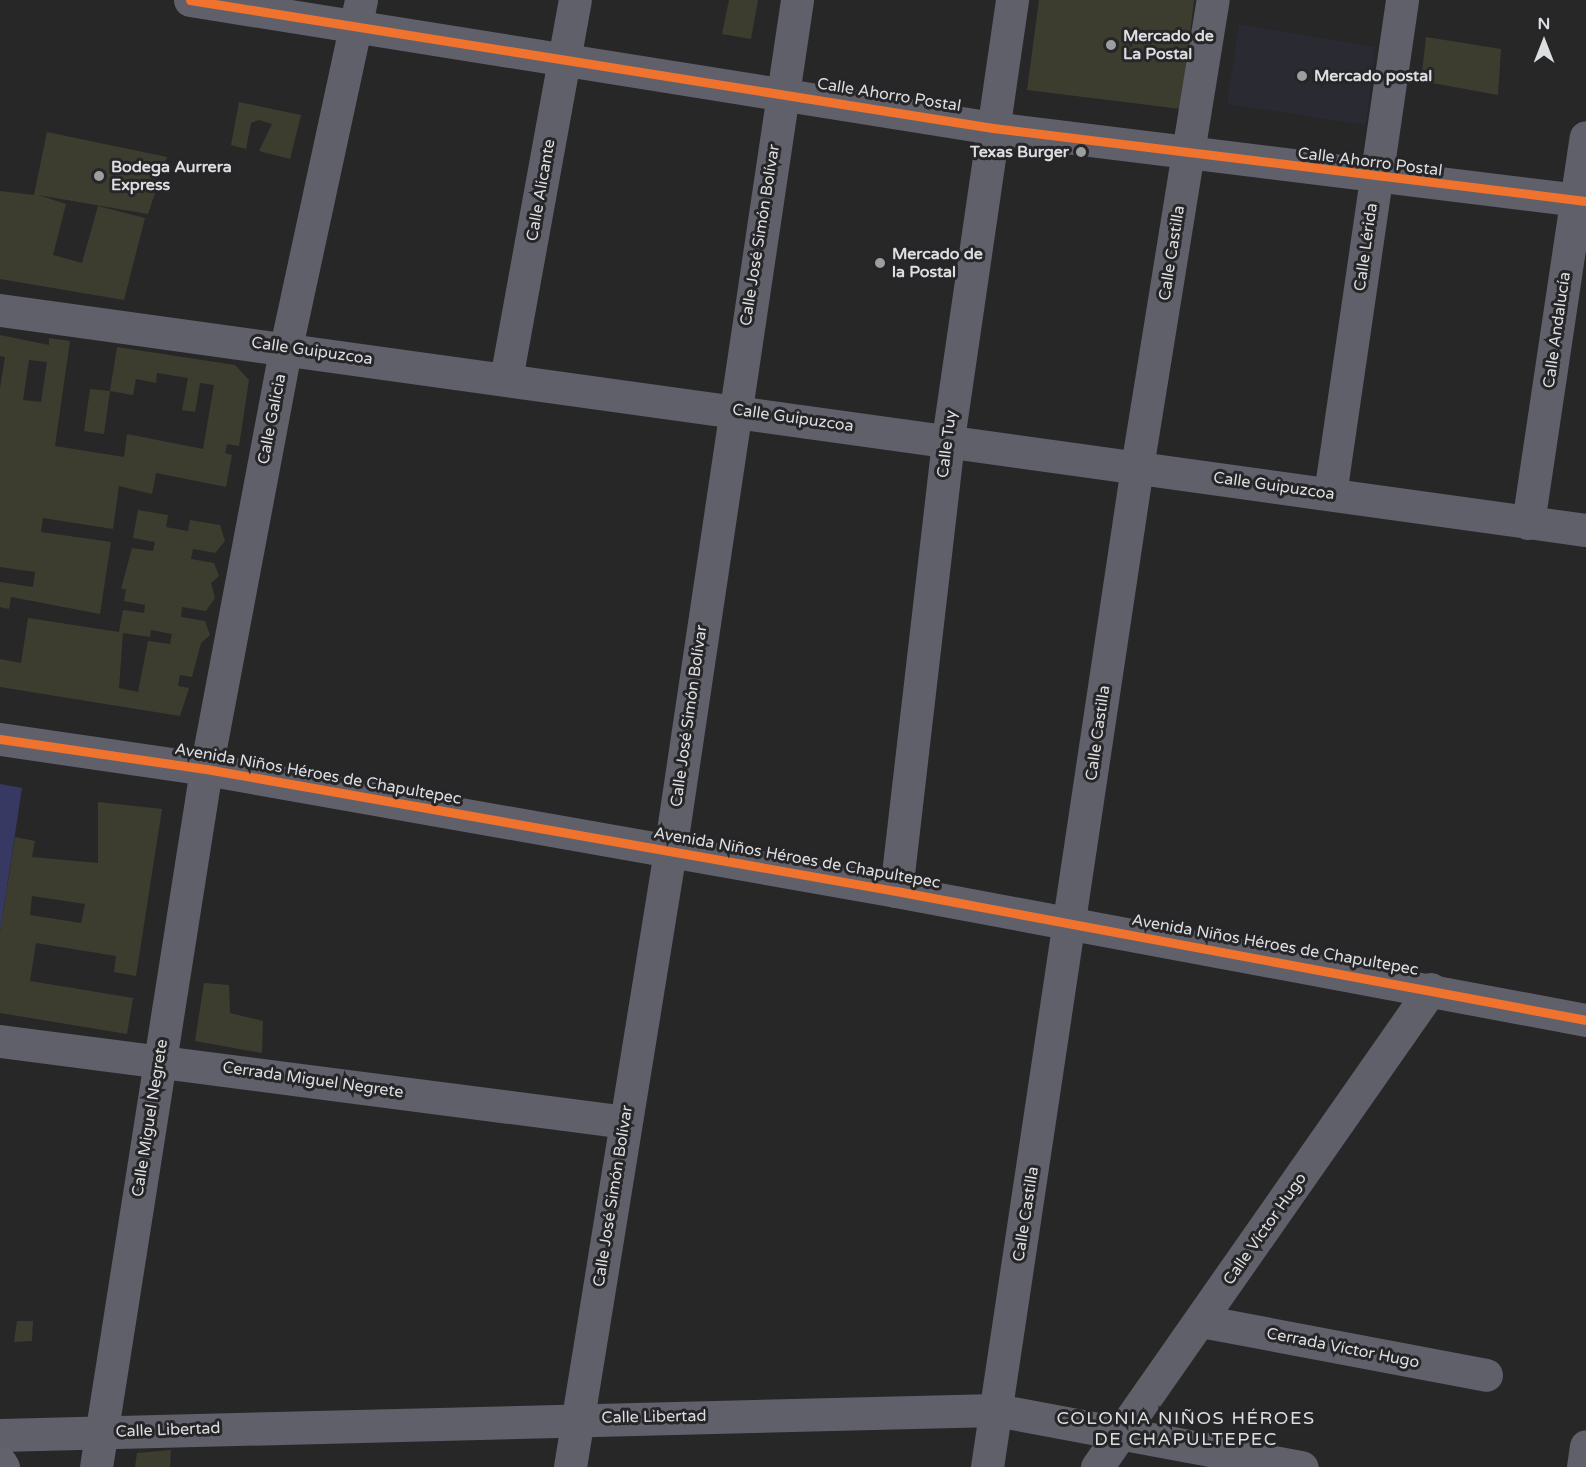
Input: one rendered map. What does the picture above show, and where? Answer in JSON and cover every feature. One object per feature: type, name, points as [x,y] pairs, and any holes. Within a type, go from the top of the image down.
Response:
[{"type":"main road","points":[[0,1462],[3,1467]]},
{"type":"street","name":"Calle Ahorro Postal","points":[[190,0],[358,13],[564,57],[993,128],[1188,156],[1581,201]]},
{"type":"street","name":"Calle Alicante","points":[[506,379],[575,0]]},
{"type":"street","name":"Calle José Simón Bolívar","points":[[570,1467],[670,851],[733,410],[797,0]]},
{"type":"street","name":"Calle Tuy","points":[[896,891],[948,439],[1012,0]]},
{"type":"street","name":"Calle Castilla","points":[[987,1467],[1137,467],[1213,0]]},
{"type":"street","name":"Calle Lérida","points":[[1330,494],[1402,0]]},
{"type":"street","name":"Calle Galicia","points":[[206,769],[286,347],[358,13]]},
{"type":"street","name":"Calle Andalucía","points":[[1528,523],[1581,201],[1586,137]]},
{"type":"street","name":"Calle Guipuzcoa","points":[[0,310],[286,347],[1586,530]]},
{"type":"street","name":"Avenida Niños Héroes de Chapultepec","points":[[0,739],[206,769],[896,891],[1431,989],[1586,1020]]},
{"type":"street","name":"Calle Miguel Negrete","points":[[96,1467],[206,769]]},
{"type":"street","name":"Calle Víctor Hugo","points":[[1097,1467],[1431,989]]},
{"type":"street","name":"Cerrada Miguel Negrete","points":[[0,1041],[159,1059],[625,1122]]},
{"type":"street","name":"Cerrada Víctor Hugo","points":[[1201,1321],[1486,1375]]},
{"type":"street","name":"Calle Libertad","points":[[0,1435],[578,1418],[996,1410],[1302,1467]]},
{"type":"street","points":[[1583,1467],[1586,1446]]},
{"type":"shaded area","name":"Mercado postal","points":[[1239,24],[1375,47],[1366,125],[1227,104]]},
{"type":"shaded area","points":[[0,784],[22,788],[0,933]]},
{"type":"building","points":[[729,0],[758,0],[751,39],[722,34]]},
{"type":"building","name":"Mercado de La Postal","points":[[1039,0],[1194,0],[1181,109],[1027,90]]},
{"type":"building","points":[[1426,37],[1501,49],[1498,95],[1421,81]]},
{"type":"building","points":[[239,102],[301,115],[290,159],[259,151],[272,124],[259,120],[251,123],[246,149],[231,145]]},
{"type":"building","points":[[47,132],[167,157],[148,214],[38,195],[66,204],[53,255],[82,263],[98,206],[145,218],[124,300],[0,279],[0,191],[34,195]]},
{"type":"building","points":[[0,335],[49,345],[49,338],[70,341],[55,446],[124,457],[127,434],[203,449],[214,385],[200,383],[195,412],[182,410],[188,378],[157,373],[156,383],[136,379],[133,395],[110,391],[117,347],[235,365],[249,380],[239,446],[227,444],[225,453],[232,455],[226,487],[156,473],[152,494],[119,486],[113,529],[43,518],[41,532],[111,542],[100,614],[11,597],[9,609],[0,607],[0,582],[33,587],[35,572],[0,567],[0,388],[5,357],[0,356]],"holes":[[[29,360],[47,362],[41,402],[23,400]]]},
{"type":"building","points":[[90,389],[110,391],[104,434],[84,431]]},
{"type":"building","points":[[138,510],[168,515],[166,527],[188,531],[190,520],[220,525],[225,541],[215,553],[193,549],[191,559],[214,563],[219,576],[211,583],[215,598],[206,611],[182,607],[181,617],[205,621],[210,635],[201,643],[192,677],[180,675],[178,686],[189,688],[180,716],[0,687],[0,659],[21,663],[28,618],[119,632],[123,610],[144,613],[145,605],[124,601],[126,589],[121,589],[132,548],[153,551],[155,542],[133,538]],"holes":[[[151,630],[172,634],[170,644],[148,641],[138,692],[119,688],[123,633],[150,637]]]},
{"type":"building","points":[[98,802],[162,809],[136,976],[114,972],[116,956],[36,943],[30,981],[133,998],[127,1034],[0,1013],[0,933],[15,837],[35,841],[32,857],[98,863]],"holes":[[[32,896],[85,904],[81,923],[30,915]]]},
{"type":"building","points":[[204,983],[229,985],[230,1013],[263,1021],[262,1053],[195,1041]]},
{"type":"building","points":[[17,1321],[33,1321],[32,1341],[14,1342]]},
{"type":"building","points":[[171,1450],[170,1467],[135,1467],[137,1453]]},
{"type":"cycle path","points":[[190,0],[993,128],[1586,201]]},
{"type":"cycle path","points":[[0,739],[206,769],[896,891],[1586,1020]]},
{"type":"place","name":"Mercado de La Postal","points":[[1111,45]]},
{"type":"place","name":"Mercado postal","points":[[1302,76]]},
{"type":"place","name":"Texas Burger","points":[[1081,152]]},
{"type":"place","name":"Bodega Aurrera Express","points":[[99,176]]},
{"type":"place","name":"Mercado de la Postal","points":[[880,263]]},
{"type":"district","name":"COLONIA NIÑOS HÉROES DE CHAPULTEPEC","points":[[1186,1429]]}]
